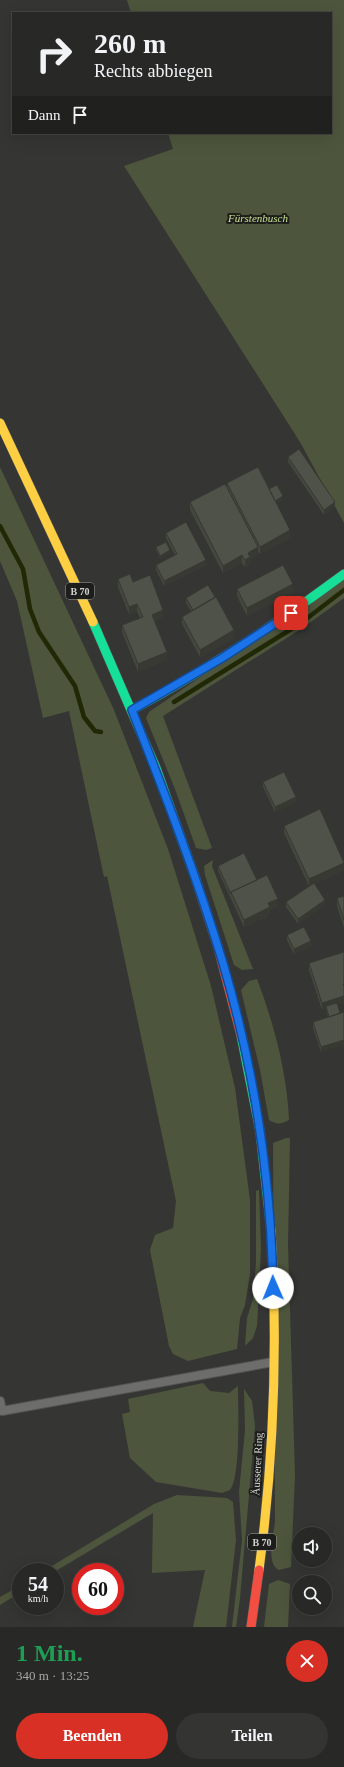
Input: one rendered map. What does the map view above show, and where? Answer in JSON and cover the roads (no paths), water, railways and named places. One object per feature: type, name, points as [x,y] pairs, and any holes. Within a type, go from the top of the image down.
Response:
[{"type":"main road","name":"B 70","points":[[0,423],[84,598],[132,710]]},
{"type":"main road","points":[[132,710],[222,658],[303,605],[344,574]]},
{"type":"main road","name":"Äusserer Ring","points":[[132,710],[196,878],[224,965],[244,1046],[260,1131],[268,1191],[274,1302],[273,1362],[266,1503],[251,1627]]},
{"type":"lane","points":[[0,1401],[2,1411],[273,1362]]},
{"type":"waterway","points":[[0,526],[23,569],[30,609],[39,632],[75,686],[84,717],[95,731],[101,732]]},
{"type":"waterway","points":[[174,702],[301,623],[344,590]]},
{"type":"park label","name":"Fürstenbusch","points":[[258,218]]}]
